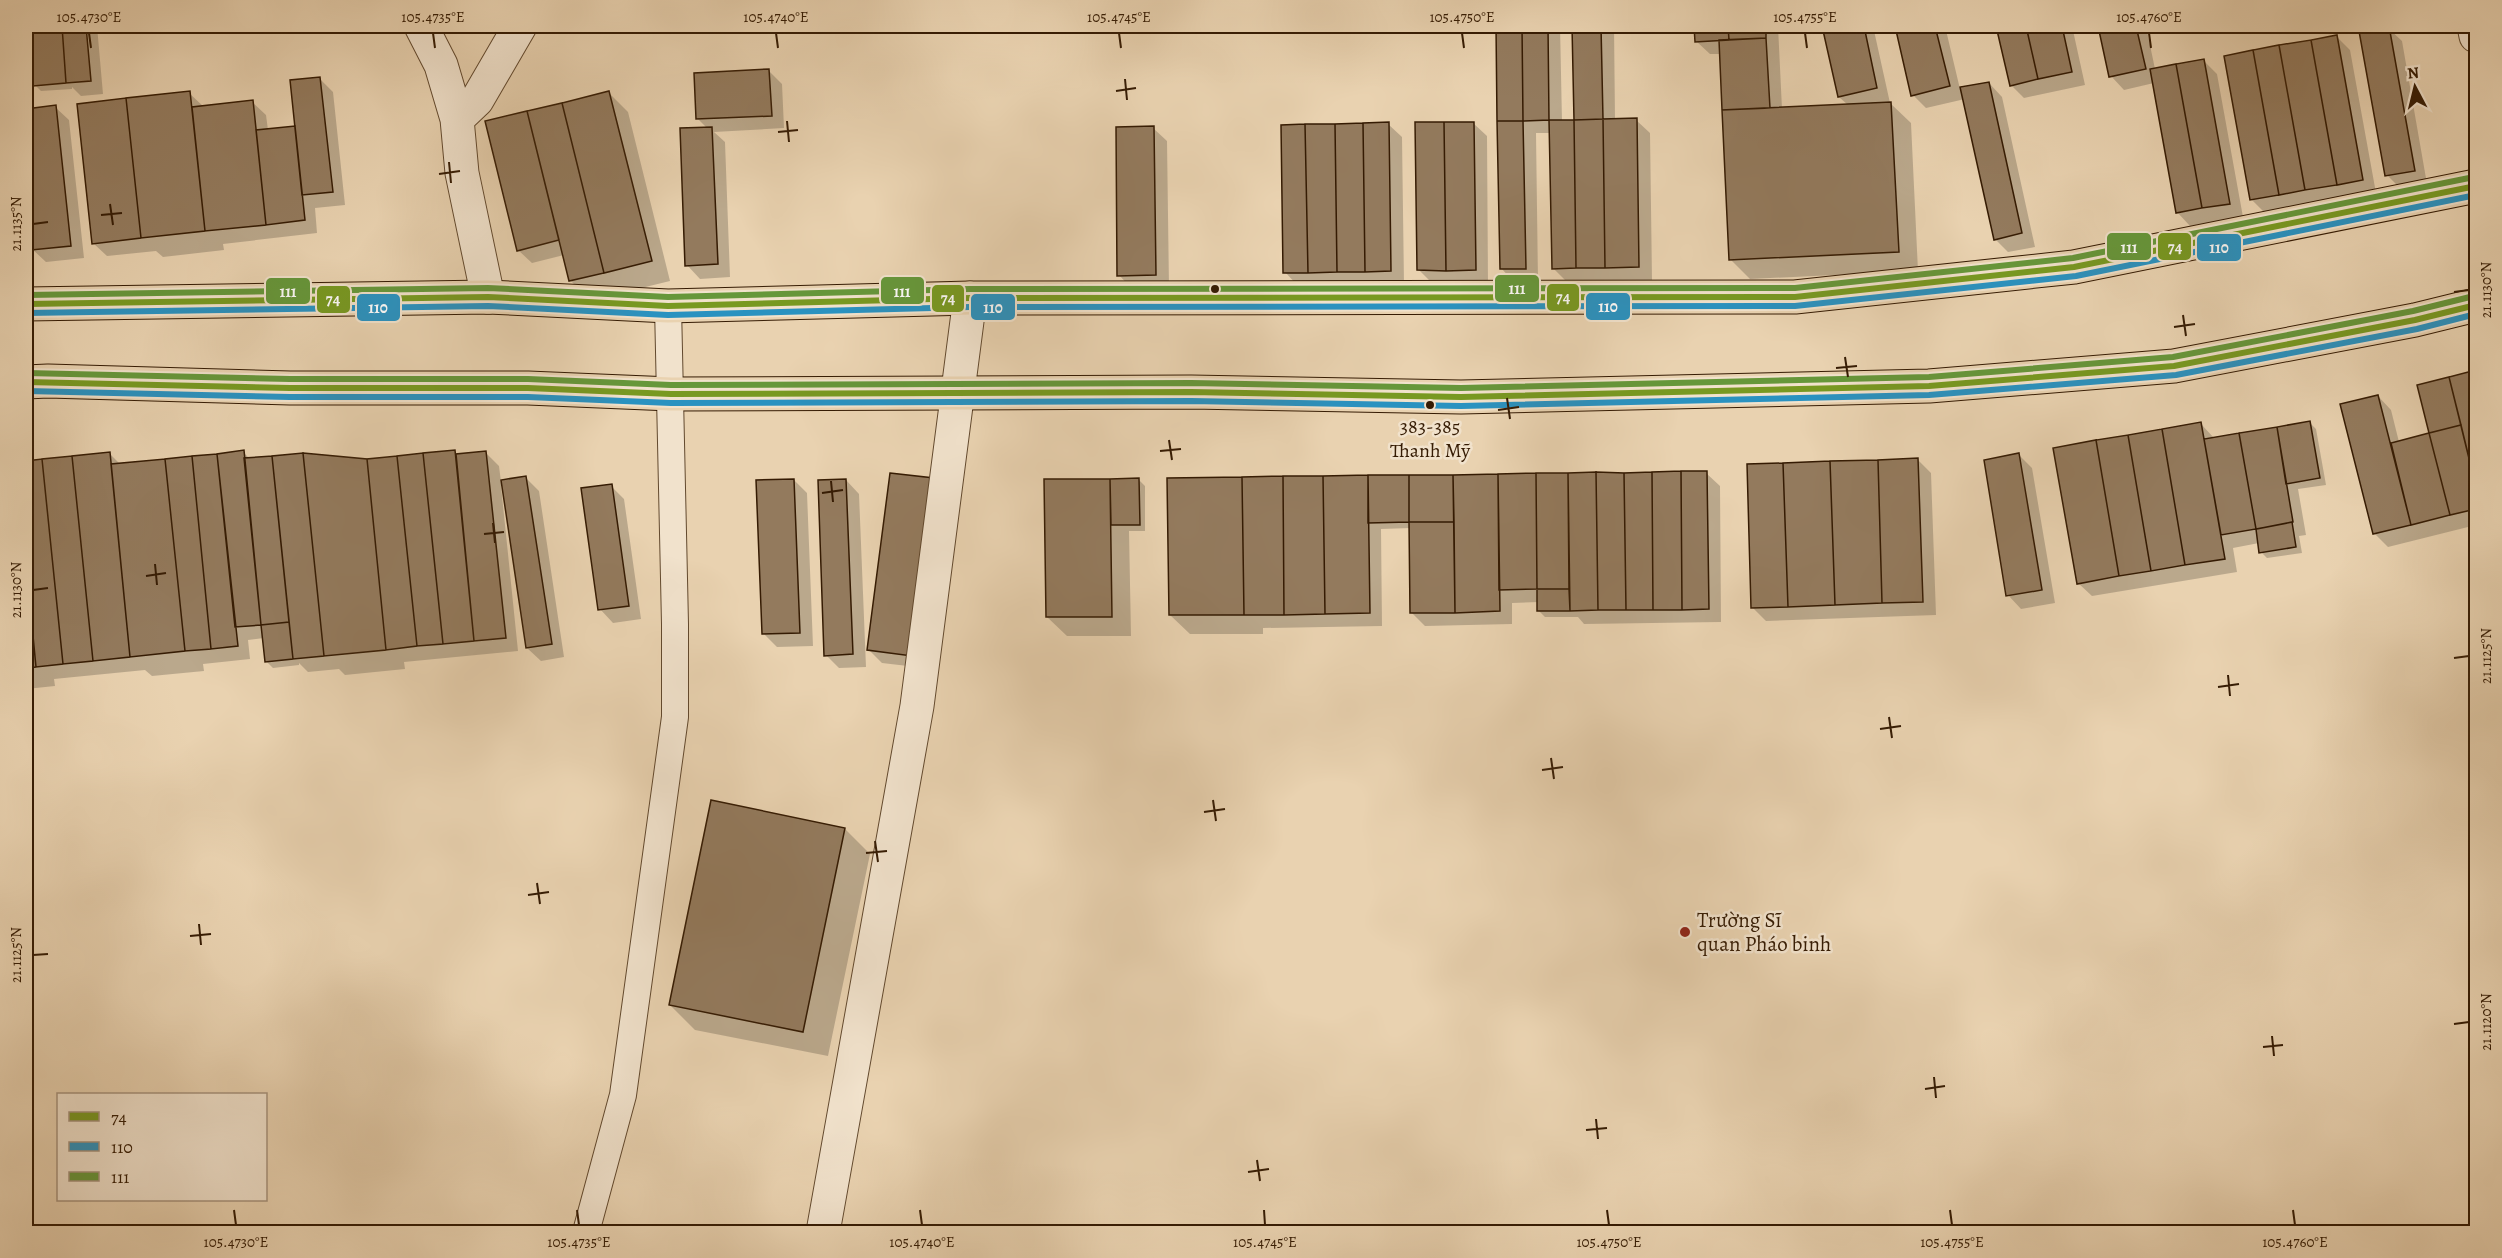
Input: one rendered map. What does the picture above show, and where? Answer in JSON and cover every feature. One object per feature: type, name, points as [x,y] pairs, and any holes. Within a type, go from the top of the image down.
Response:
[{"type":"main road","points":[[26,304],[489,297],[668,306],[970,298],[1795,297],[2074,267],[2476,186]]},
{"type":"main road","points":[[26,382],[290,388],[528,388],[671,394],[1191,392],[1461,397],[1929,386],[2175,366],[2415,320],[2476,305]]},
{"type":"street","points":[[421,26],[441,65],[457,119],[462,173],[489,297]]},
{"type":"street","points":[[457,119],[477,100],[520,26]]},
{"type":"street","points":[[2474,26],[2476,36]]},
{"type":"street","points":[[823,1233],[917,706],[970,298]]},
{"type":"lane","points":[[586,1233],[623,1095],[675,717],[668,306]]},
{"type":"building","points":[[29,26],[62,26],[66,83],[33,86]]},
{"type":"building","points":[[62,26],[86,26],[91,81],[66,83]]},
{"type":"building","points":[[1496,26],[1522,26],[1523,121],[1497,121]]},
{"type":"building","points":[[1522,26],[1548,26],[1549,120],[1523,121]]},
{"type":"building","points":[[1572,26],[1601,26],[1603,119],[1574,120]]},
{"type":"building","points":[[1694,26],[1728,26],[1729,40],[1695,42]]},
{"type":"building","points":[[1728,26],[1766,26],[1766,38],[1729,40]]},
{"type":"building","points":[[1822,26],[1864,26],[1877,88],[1838,97]]},
{"type":"building","points":[[1895,26],[1935,26],[1950,86],[1911,96]]},
{"type":"building","points":[[1996,26],[2026,26],[2038,79],[2010,86]]},
{"type":"building","points":[[2026,26],[2062,26],[2072,72],[2038,79]]},
{"type":"building","points":[[2098,26],[2136,26],[2146,69],[2109,77]]},
{"type":"building","points":[[2389,26],[2415,171],[2385,176],[2359,31]]},
{"type":"building","points":[[2337,35],[2363,180],[2337,185],[2311,40]]},
{"type":"building","points":[[1766,38],[1770,108],[1722,110],[1719,40]]},
{"type":"building","points":[[2311,40],[2337,185],[2305,190],[2279,45]]},
{"type":"building","points":[[2279,45],[2305,190],[2279,195],[2253,50]]},
{"type":"building","points":[[2253,50],[2279,195],[2250,200],[2224,56]]},
{"type":"building","points":[[2204,59],[2230,204],[2202,208],[2176,64]]},
{"type":"building","points":[[2176,64],[2202,208],[2176,213],[2150,69]]},
{"type":"building","points":[[769,69],[772,116],[696,119],[694,73]]},
{"type":"building","points":[[320,77],[333,192],[302,195],[290,80]]},
{"type":"building","points":[[1989,82],[2022,233],[1994,240],[1960,87]]},
{"type":"building","points":[[190,91],[205,231],[141,238],[126,98]]},
{"type":"building","points":[[609,91],[652,261],[604,273],[562,103]]},
{"type":"building","points":[[126,98],[141,238],[92,244],[77,104]]},
{"type":"building","points":[[253,100],[266,225],[205,231],[192,107]]},
{"type":"building","points":[[1891,102],[1899,252],[1729,260],[1722,110]]},
{"type":"building","points":[[562,103],[604,273],[569,281],[527,111]]},
{"type":"building","points":[[56,105],[71,246],[31,250],[26,199],[26,109]]},
{"type":"building","points":[[527,111],[559,240],[517,251],[485,121]]},
{"type":"building","points":[[1637,118],[1639,267],[1605,268],[1603,119]]},
{"type":"building","points":[[1603,119],[1605,268],[1576,268],[1574,120]]},
{"type":"building","points":[[1549,120],[1574,120],[1576,268],[1552,269]]},
{"type":"building","points":[[1497,121],[1523,121],[1526,269],[1500,269]]},
{"type":"building","points":[[1389,122],[1391,271],[1365,272],[1363,123]]},
{"type":"building","points":[[1415,122],[1444,122],[1446,271],[1417,270]]},
{"type":"building","points":[[1444,122],[1474,122],[1476,270],[1446,271]]},
{"type":"building","points":[[1363,123],[1365,272],[1337,272],[1335,124]]},
{"type":"building","points":[[1305,124],[1308,273],[1283,273],[1281,125]]},
{"type":"building","points":[[1305,124],[1335,124],[1337,272],[1308,273]]},
{"type":"building","points":[[295,126],[305,220],[266,225],[256,130]]},
{"type":"building","points":[[1154,126],[1156,275],[1117,276],[1116,127]]},
{"type":"building","points":[[712,127],[718,264],[685,266],[680,128]]},
{"type":"building","points":[[2476,370],[2476,487],[2449,377]]},
{"type":"building","points":[[2449,377],[2461,425],[2429,433],[2417,385]]},
{"type":"building","points":[[2378,395],[2411,525],[2373,534],[2340,404]]},
{"type":"building","points":[[2310,421],[2320,478],[2286,484],[2277,427]]},
{"type":"building","points":[[2201,422],[2225,559],[2185,565],[2162,429]]},
{"type":"building","points":[[2461,425],[2476,487],[2476,509],[2450,515],[2429,433]]},
{"type":"building","points":[[2277,427],[2293,522],[2256,529],[2239,433]]},
{"type":"building","points":[[2162,429],[2185,565],[2151,571],[2128,435]]},
{"type":"building","points":[[2239,433],[2256,529],[2221,535],[2204,439]]},
{"type":"building","points":[[2429,433],[2450,515],[2411,525],[2391,443]]},
{"type":"building","points":[[2128,435],[2151,571],[2119,576],[2096,440]]},
{"type":"building","points":[[2096,440],[2119,576],[2077,584],[2053,448]]},
{"type":"building","points":[[244,450],[261,625],[235,627],[217,454]]},
{"type":"building","points":[[455,450],[474,641],[443,644],[423,453]]},
{"type":"building","points":[[486,451],[506,638],[474,641],[456,454]]},
{"type":"building","points":[[110,452],[130,657],[93,661],[72,456]]},
{"type":"building","points":[[303,453],[367,459],[386,650],[324,656]]},
{"type":"building","points":[[303,453],[324,656],[293,659],[272,456]]},
{"type":"building","points":[[423,453],[443,644],[417,646],[397,456]]},
{"type":"building","points":[[2019,453],[2042,590],[2006,596],[1984,460]]},
{"type":"building","points":[[217,454],[238,646],[211,649],[192,456]]},
{"type":"building","points":[[72,456],[93,661],[63,664],[42,459]]},
{"type":"building","points":[[192,456],[211,649],[185,651],[165,459]]},
{"type":"building","points":[[272,456],[289,622],[261,625],[244,458]]},
{"type":"building","points":[[397,456],[417,646],[386,650],[367,459]]},
{"type":"building","points":[[1918,458],[1923,602],[1882,603],[1878,460]]},
{"type":"building","points":[[42,459],[63,664],[36,667],[26,563],[26,461]]},
{"type":"building","points":[[165,459],[185,651],[130,657],[111,464]]},
{"type":"building","points":[[1878,460],[1882,603],[1835,605],[1830,461]]},
{"type":"building","points":[[1830,461],[1835,605],[1788,607],[1783,463]]},
{"type":"building","points":[[1783,463],[1788,607],[1751,608],[1747,464]]},
{"type":"building","points":[[1681,471],[1707,471],[1709,609],[1682,610]]},
{"type":"building","points":[[1681,471],[1682,610],[1653,610],[1652,472]]},
{"type":"building","points":[[1596,472],[1624,473],[1626,610],[1598,610]]},
{"type":"building","points":[[1596,472],[1598,610],[1570,611],[1568,473]]},
{"type":"building","points":[[1652,472],[1653,610],[1626,610],[1624,473]]},
{"type":"building","points":[[890,473],[934,478],[912,656],[867,650]]},
{"type":"building","points":[[1536,473],[1568,473],[1569,589],[1537,589]]},
{"type":"building","points":[[1536,473],[1537,589],[1499,590],[1498,474]]},
{"type":"building","points":[[1498,474],[1500,611],[1455,613],[1453,475]]},
{"type":"building","points":[[1368,475],[1409,475],[1409,522],[1368,523]]},
{"type":"building","points":[[1368,475],[1370,613],[1325,614],[1323,476]]},
{"type":"building","points":[[1409,475],[1453,475],[1454,522],[1409,522]]},
{"type":"building","points":[[526,476],[552,644],[526,648],[501,480]]},
{"type":"building","points":[[1283,476],[1323,476],[1325,614],[1284,615]]},
{"type":"building","points":[[1283,476],[1284,615],[1244,615],[1242,477]]},
{"type":"building","points":[[1242,477],[1244,615],[1169,615],[1167,478]]},
{"type":"building","points":[[1139,478],[1140,525],[1111,525],[1110,479]]},
{"type":"building","points":[[794,479],[800,633],[762,634],[756,480]]},
{"type":"building","points":[[846,479],[853,654],[824,656],[818,480]]},
{"type":"building","points":[[1044,479],[1110,479],[1112,617],[1046,617]]},
{"type":"building","points":[[612,484],[629,606],[598,610],[581,488]]},
{"type":"building","points":[[1409,522],[1454,522],[1455,613],[1410,613]]},
{"type":"building","points":[[2292,522],[2296,547],[2259,553],[2256,529]]},
{"type":"building","points":[[26,563],[36,667],[26,668]]},
{"type":"building","points":[[1537,589],[1569,589],[1570,611],[1537,611]]},
{"type":"building","points":[[289,622],[293,659],[265,662],[261,625]]},
{"type":"building","points":[[711,800],[845,828],[803,1032],[669,1005]]},
{"type":"transit line","name":"111","points":[[26,295],[488,288],[668,297],[970,289],[1795,288],[2073,258],[2474,177]]},
{"type":"transit line","name":"74","points":[[26,304],[488,297],[668,306],[970,298],[1795,297],[2074,267],[2476,186]]},
{"type":"transit line","name":"110","points":[[26,313],[488,306],[668,315],[970,307],[1795,306],[2076,276],[2476,195]]},
{"type":"transit line","name":"111","points":[[26,373],[290,379],[528,379],[671,385],[1191,383],[1461,388],[1929,377],[2173,357],[2413,311],[2474,296]]},
{"type":"transit line","name":"74","points":[[26,382],[290,388],[528,388],[671,394],[1191,392],[1461,397],[1929,386],[2174,366],[2415,320],[2476,305]]},
{"type":"transit line","name":"110","points":[[26,391],[290,397],[528,397],[671,403],[1191,401],[1461,406],[1929,395],[2176,375],[2417,329],[2476,314]]},
{"type":"place","name":"383-385 Thanh Mỹ","points":[[1430,405]]},
{"type":"place","name":"Trường Sĩ quan Pháo binh","points":[[1685,932]]}]
